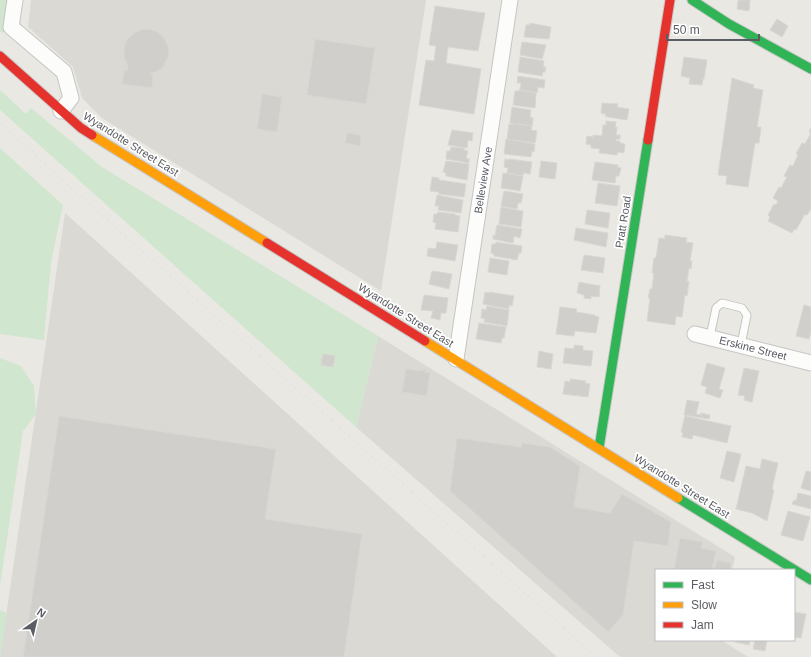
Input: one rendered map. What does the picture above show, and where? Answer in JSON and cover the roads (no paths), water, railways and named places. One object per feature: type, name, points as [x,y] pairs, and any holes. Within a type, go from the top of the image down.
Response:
[{"type":"main road","name":"Pratt Road","points":[[599,448],[670,0]]},
{"type":"main road","points":[[692,0],[729,24],[811,69]]},
{"type":"main road","name":"Wyandotte Street East","points":[[0,56],[81,128],[793,569]]},
{"type":"main road","name":"Wyandotte Street East","points":[[795,570],[811,580]]},
{"type":"street","points":[[15,0],[11,27],[64,72],[71,98],[61,111]]},
{"type":"street","name":"Belleview Ave","points":[[456,359],[510,0]]},
{"type":"street","name":"Erskine Street","points":[[695,334],[811,363]]},
{"type":"lane","points":[[710,337],[716,308],[722,303],[742,308],[747,315],[741,345]]},
{"type":"railway","points":[[0,124],[596,657]]}]
